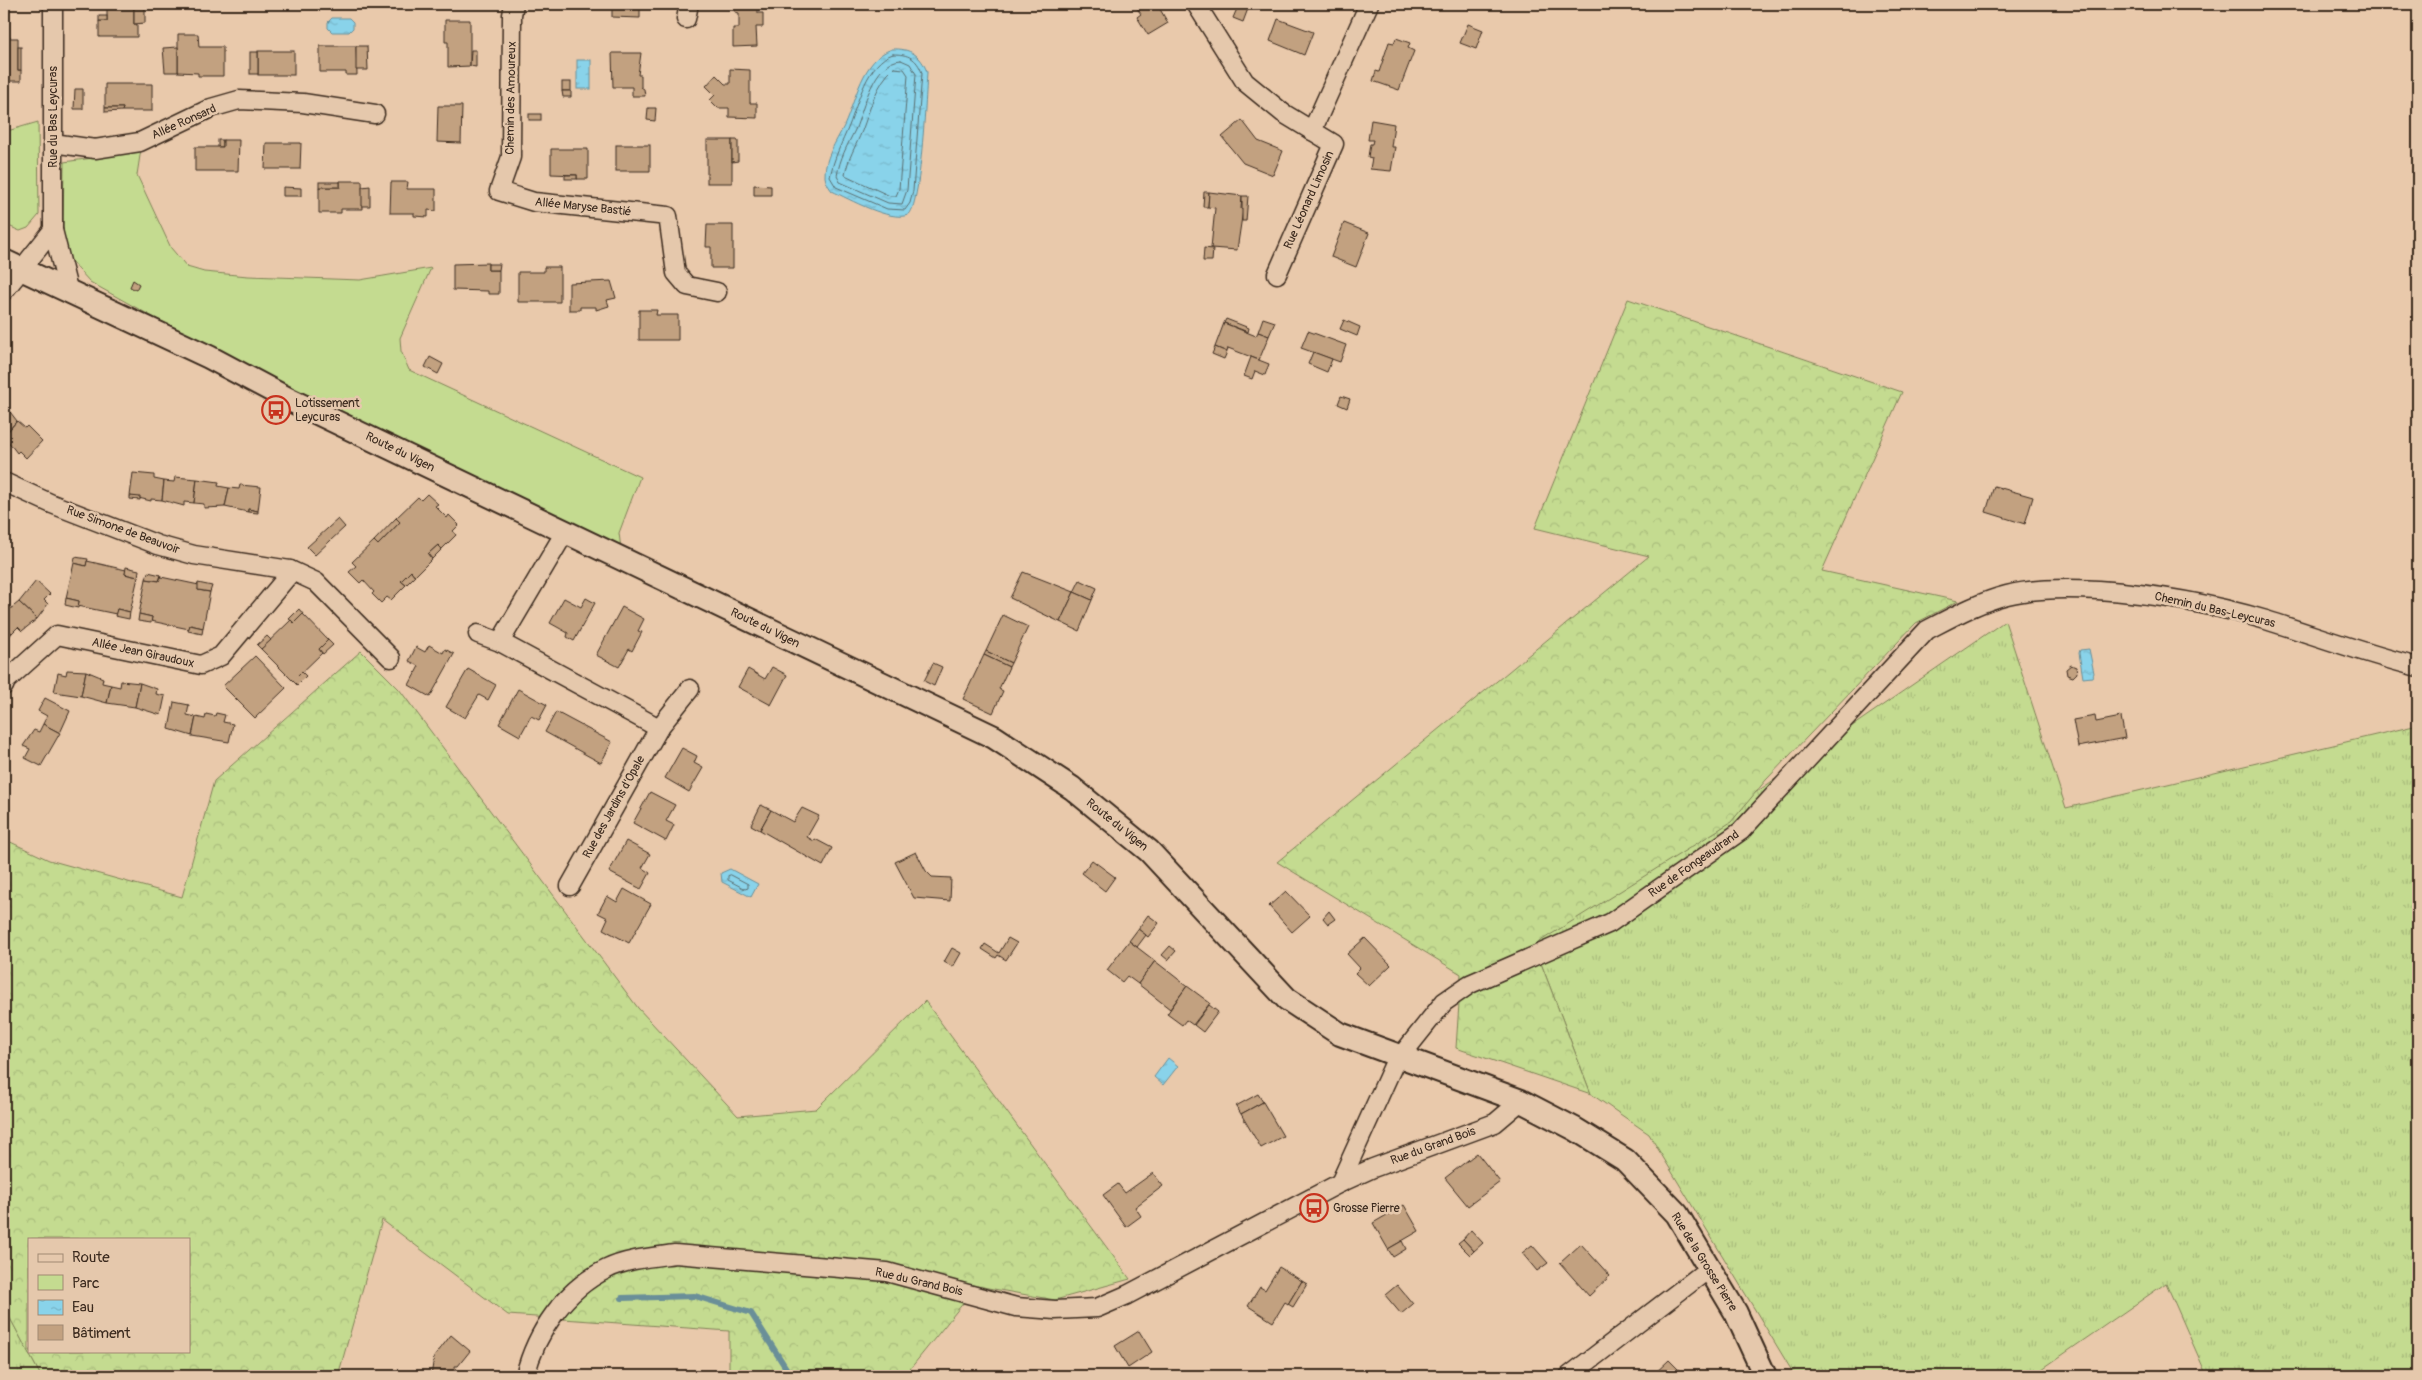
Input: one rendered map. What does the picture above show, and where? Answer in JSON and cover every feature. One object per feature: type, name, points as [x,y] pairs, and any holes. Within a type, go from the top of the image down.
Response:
[{"type":"street","name":"Rue du Bas Leycuras","points":[[53,4],[53,230],[69,293]]},
{"type":"street","name":"Chemin des Amoureux","points":[[499,192],[511,157],[512,15],[514,4]]},
{"type":"street","name":"Rue Léonard Limosin","points":[[1196,4],[1245,82],[1283,113],[1334,144],[1277,274]]},
{"type":"street","points":[[1312,131],[1369,4]]},
{"type":"street","name":"Allée Ronsard","points":[[53,142],[94,150],[140,142],[173,128],[210,108],[238,100],[302,103],[375,114]]},
{"type":"street","name":"Allée Maryse Bastié","points":[[499,192],[534,202],[668,216],[676,273],[687,286],[717,292]]},
{"type":"street","points":[[4,291],[12,265],[53,230]]},
{"type":"street","name":"Route du Vigen","points":[[12,265],[209,357],[288,399],[994,737],[1072,788],[1150,851],[1287,999],[1340,1034],[1398,1058],[1464,1080]]},
{"type":"street","name":"Rue Simone de Beauvoir","points":[[4,482],[52,504],[158,545],[194,555],[290,570],[316,582],[390,658]]},
{"type":"street","points":[[500,642],[565,532]]},
{"type":"street","name":"Allée Jean Giraudoux","points":[[4,686],[6,681],[57,635],[201,665],[220,656],[288,576],[290,570]]},
{"type":"street","name":"Chemin du Bas-Leycuras","points":[[2007,595],[2051,589],[2135,592],[2264,620],[2376,657],[2418,667]]},
{"type":"street","name":"Rue de Fongeaudrand","points":[[1398,1058],[1444,1002],[1470,984],[1610,923],[1741,831],[1927,630],[1965,610],[2007,595]]},
{"type":"street","points":[[478,634],[500,642],[659,728]]},
{"type":"street","name":"Rue des Jardins d'Opale","points":[[570,886],[659,728],[690,688]]},
{"type":"street","points":[[1340,1183],[1388,1075],[1398,1058]]},
{"type":"street","name":"Rue de la Grosse Pierre","points":[[1464,1080],[1521,1101],[1575,1129],[1625,1160],[1677,1214],[1711,1267],[1736,1313],[1765,1376]]},
{"type":"street","name":"Rue du Grand Bois","points":[[525,1376],[537,1341],[549,1321],[580,1287],[608,1268],[642,1259],[675,1254],[887,1272],[1016,1307],[1055,1310],[1097,1308],[1127,1296],[1340,1183],[1373,1168],[1494,1123],[1521,1101]]},
{"type":"street","points":[[1569,1376],[1711,1267]]},
{"type":"green space","points":[[38,122],[39,215],[28,228],[20,231],[4,224],[4,132]]},
{"type":"green space","points":[[141,149],[137,175],[171,248],[187,267],[204,272],[248,276],[360,280],[431,268],[400,338],[401,351],[409,370],[640,477],[619,533],[621,549],[333,417],[90,282],[70,260],[63,231],[64,162],[121,154]]},
{"type":"green space","points":[[1628,299],[1902,392],[1822,571],[1958,601],[1916,623],[1766,780],[1731,822],[1534,945],[1591,1094],[1456,1048],[1461,974],[1277,862],[1649,556],[1535,528]]},
{"type":"green space","points":[[2005,621],[2066,808],[2418,725],[2418,1376],[2207,1376],[2166,1283],[2032,1376],[1795,1376],[1649,1134],[1591,1094],[1534,945]]},
{"type":"green space","points":[[361,651],[399,689],[638,1008],[738,1116],[816,1109],[925,1001],[1130,1279],[1055,1300],[977,1286],[910,1369],[914,1376],[729,1376],[729,1331],[508,1315],[382,1220],[338,1376],[41,1376],[28,1352],[190,1352],[190,1238],[28,1238],[28,1352],[4,1307],[4,839],[49,860],[182,897],[214,781]]},
{"type":"green space","points":[[4,1307],[41,1376],[4,1376]]},
{"type":"water","points":[[332,18],[349,18],[353,22],[353,28],[349,32],[332,32],[328,28],[328,22]]},
{"type":"water","points":[[892,49],[909,51],[914,54],[922,61],[927,72],[922,148],[916,193],[913,208],[908,215],[900,216],[870,209],[832,191],[825,177],[828,157],[844,126],[861,82],[874,62],[882,54]]},
{"type":"water","points":[[577,60],[591,60],[591,89],[577,89]]},
{"type":"water","points":[[2089,649],[2094,673],[2092,677],[2083,678],[2079,653],[2080,650]]},
{"type":"water","points":[[730,869],[758,884],[751,897],[722,882],[721,873]]},
{"type":"water","points":[[1168,1058],[1178,1066],[1163,1085],[1154,1077]]},
{"type":"building","points":[[107,4],[134,4],[134,24],[137,24],[137,37],[99,37],[99,21],[107,21]]},
{"type":"building","points":[[612,4],[640,4],[640,18],[612,17]]},
{"type":"building","points":[[735,4],[758,4],[758,13],[763,13],[763,27],[756,27],[757,46],[733,47],[733,28],[739,28],[739,13],[735,12]]},
{"type":"building","points":[[1134,4],[1157,4],[1168,23],[1148,35],[1137,17],[1141,14]]},
{"type":"building","points":[[1239,4],[1249,6],[1243,22],[1233,18]]},
{"type":"building","points":[[134,7],[145,7],[145,23],[134,24]]},
{"type":"building","points":[[99,16],[107,16],[107,21],[99,21]]},
{"type":"building","points":[[1278,19],[1313,32],[1304,55],[1270,41]]},
{"type":"building","points":[[445,20],[470,20],[470,66],[448,67],[448,42],[445,42]]},
{"type":"building","points":[[1468,24],[1483,30],[1476,49],[1460,43]]},
{"type":"building","points":[[178,34],[198,34],[199,47],[223,47],[223,76],[198,76],[198,73],[178,72]]},
{"type":"building","points":[[4,38],[18,38],[18,70],[21,70],[21,81],[8,81],[8,71],[4,71]]},
{"type":"building","points":[[1396,38],[1410,43],[1408,48],[1414,51],[1399,90],[1373,81],[1376,71],[1379,72],[1389,42],[1394,43]]},
{"type":"building","points":[[320,46],[356,46],[357,75],[346,75],[346,72],[320,72]]},
{"type":"building","points":[[356,46],[367,46],[368,70],[356,70]]},
{"type":"building","points":[[18,47],[21,47],[21,70],[18,70]]},
{"type":"building","points":[[178,47],[178,72],[165,72],[163,48]]},
{"type":"building","points":[[471,50],[476,50],[476,67],[470,66]]},
{"type":"building","points":[[258,51],[294,51],[294,75],[258,75]]},
{"type":"building","points":[[250,52],[258,52],[258,74],[250,74]]},
{"type":"building","points":[[612,53],[641,53],[638,75],[641,75],[641,87],[644,89],[645,96],[632,96],[632,87],[613,87]]},
{"type":"building","points":[[730,69],[750,70],[750,103],[757,103],[757,118],[729,117],[729,108],[718,108],[710,100],[715,95],[706,86],[716,75],[725,84],[730,84]]},
{"type":"building","points":[[4,71],[8,71],[8,81],[4,81]]},
{"type":"building","points":[[562,82],[571,82],[571,91],[562,91]]},
{"type":"building","points":[[105,84],[152,84],[152,111],[122,111],[123,108],[105,108]]},
{"type":"building","points":[[75,89],[83,89],[83,109],[74,109]]},
{"type":"building","points":[[562,91],[571,91],[571,97],[563,97]]},
{"type":"building","points":[[438,106],[462,106],[461,143],[437,142]]},
{"type":"building","points":[[105,108],[123,108],[122,111],[105,112]]},
{"type":"building","points":[[648,108],[656,108],[655,121],[647,120]]},
{"type":"building","points":[[529,114],[541,114],[541,120],[529,120]]},
{"type":"building","points":[[1242,120],[1258,141],[1283,151],[1273,175],[1243,163],[1222,137]]},
{"type":"building","points":[[1371,120],[1394,124],[1391,147],[1395,147],[1391,171],[1370,169],[1372,158],[1368,157],[1370,144],[1372,144],[1373,140],[1368,140]]},
{"type":"building","points":[[218,140],[223,140],[223,147],[218,147]]},
{"type":"building","points":[[223,140],[239,140],[238,171],[195,171],[195,147],[223,147]]},
{"type":"building","points":[[707,140],[732,140],[732,183],[707,183]]},
{"type":"building","points":[[732,140],[738,140],[738,161],[732,162]]},
{"type":"building","points":[[266,143],[301,143],[300,169],[265,169]]},
{"type":"building","points":[[616,145],[650,145],[650,171],[616,171]]},
{"type":"building","points":[[551,149],[588,149],[588,179],[577,179],[577,175],[551,174]]},
{"type":"building","points":[[565,175],[577,175],[577,179],[565,179]]},
{"type":"building","points":[[340,181],[362,181],[363,209],[341,209],[341,213],[319,213],[319,187],[340,187]]},
{"type":"building","points":[[319,182],[340,182],[340,187],[319,187]]},
{"type":"building","points":[[391,182],[408,182],[407,189],[436,189],[436,211],[428,210],[428,217],[414,216],[414,213],[390,213]]},
{"type":"building","points":[[754,185],[771,186],[771,195],[754,195]]},
{"type":"building","points":[[370,186],[370,206],[362,206],[362,187]]},
{"type":"building","points":[[283,187],[301,188],[301,196],[283,196]]},
{"type":"building","points":[[1204,192],[1209,192],[1208,207],[1203,207]]},
{"type":"building","points":[[1209,192],[1242,196],[1241,209],[1243,210],[1237,250],[1211,248],[1215,208],[1208,207]]},
{"type":"building","points":[[1242,196],[1248,196],[1246,221],[1242,221]]},
{"type":"building","points":[[1344,223],[1369,233],[1356,267],[1331,257]]},
{"type":"building","points":[[707,225],[733,225],[733,268],[711,268],[711,247],[706,247]]},
{"type":"building","points":[[1204,248],[1213,249],[1212,261],[1203,261]]},
{"type":"building","points":[[488,263],[488,270],[499,270],[499,294],[488,294],[488,291],[453,290],[453,264]]},
{"type":"building","points":[[488,264],[500,264],[499,270],[488,270]]},
{"type":"building","points":[[544,267],[560,267],[560,302],[518,302],[518,272],[544,272]]},
{"type":"building","points":[[133,280],[139,284],[136,290],[130,287]]},
{"type":"building","points":[[611,281],[616,298],[607,300],[609,306],[596,310],[596,307],[580,307],[580,310],[569,310],[569,283]]},
{"type":"building","points":[[639,310],[657,310],[656,315],[678,315],[678,340],[639,340]]},
{"type":"building","points":[[1263,318],[1275,322],[1269,336],[1258,332]]},
{"type":"building","points":[[1226,319],[1249,328],[1248,332],[1224,323]]},
{"type":"building","points":[[1344,320],[1360,327],[1357,336],[1340,329]]},
{"type":"building","points":[[1224,323],[1256,336],[1258,332],[1269,336],[1259,360],[1228,348],[1227,352],[1215,347]]},
{"type":"building","points":[[1308,331],[1346,345],[1340,362],[1301,348]]},
{"type":"building","points":[[1215,347],[1227,352],[1224,359],[1212,354]]},
{"type":"building","points":[[1313,352],[1332,359],[1327,372],[1308,364]]},
{"type":"building","points":[[430,357],[443,364],[438,374],[425,367]]},
{"type":"building","points":[[1251,357],[1269,364],[1265,375],[1255,371],[1252,379],[1244,376]]},
{"type":"building","points":[[1341,396],[1350,399],[1347,408],[1338,404]]},
{"type":"building","points":[[4,404],[17,421],[4,435]]},
{"type":"building","points":[[17,421],[25,428],[27,426],[42,441],[26,458],[19,451],[17,453],[4,436]]},
{"type":"building","points":[[133,473],[154,475],[154,479],[164,481],[162,500],[151,499],[151,501],[130,496]]},
{"type":"building","points":[[175,477],[197,479],[194,503],[184,502],[184,506],[162,500],[164,481],[174,482]]},
{"type":"building","points":[[197,479],[219,482],[218,486],[229,488],[225,507],[204,508],[204,504],[194,503]]},
{"type":"building","points":[[240,485],[261,487],[258,511],[248,509],[248,512],[225,507],[229,488],[239,489]]},
{"type":"building","points":[[1994,486],[2033,497],[2025,524],[1986,512]]},
{"type":"building","points":[[427,494],[438,504],[435,506],[447,518],[449,515],[459,525],[453,531],[456,535],[442,549],[438,545],[428,554],[432,559],[415,576],[411,571],[401,581],[406,585],[391,600],[387,597],[381,603],[372,594],[374,592],[363,580],[360,583],[349,572],[356,566],[352,562],[374,541],[378,545],[400,522],[396,518],[418,497],[421,500]]},
{"type":"building","points":[[130,496],[140,497],[140,500],[130,499]]},
{"type":"building","points":[[248,509],[258,511],[258,513],[248,512]]},
{"type":"building","points":[[396,518],[400,522],[378,545],[374,541]]},
{"type":"building","points":[[338,519],[345,527],[315,555],[307,547]]},
{"type":"building","points":[[438,545],[442,549],[432,559],[428,554]]},
{"type":"building","points":[[75,557],[88,559],[86,566],[74,563]]},
{"type":"building","points":[[87,561],[126,570],[125,574],[138,577],[130,612],[117,609],[116,614],[78,606],[79,601],[66,598],[74,563],[86,566]]},
{"type":"building","points":[[126,567],[139,570],[138,577],[125,574]]},
{"type":"building","points":[[411,571],[415,576],[406,585],[401,581]]},
{"type":"building","points":[[148,572],[161,575],[159,581],[146,579]]},
{"type":"building","points":[[1023,572],[1074,592],[1060,622],[1010,598]]},
{"type":"building","points":[[161,577],[199,585],[198,590],[210,592],[203,628],[190,625],[189,629],[151,621],[152,617],[139,614],[146,579],[159,581]]},
{"type":"building","points":[[1080,580],[1097,588],[1092,600],[1074,592]]},
{"type":"building","points":[[36,581],[50,594],[44,600],[48,604],[37,619],[19,602]]},
{"type":"building","points":[[198,583],[212,586],[210,592],[198,590]]},
{"type":"building","points":[[1074,592],[1092,600],[1079,631],[1060,622]]},
{"type":"building","points":[[66,598],[79,601],[78,608],[65,605]]},
{"type":"building","points":[[564,598],[581,607],[586,598],[595,603],[574,641],[567,637],[568,633],[550,623]]},
{"type":"building","points":[[19,602],[37,619],[22,631],[18,627],[12,633],[4,625],[4,614]]},
{"type":"building","points":[[622,607],[644,619],[638,631],[642,632],[632,651],[629,649],[619,667],[596,655]]},
{"type":"building","points":[[117,609],[130,612],[129,619],[115,616]]},
{"type":"building","points":[[299,609],[303,614],[294,623],[289,619]]},
{"type":"building","points":[[139,614],[152,617],[151,623],[138,621]]},
{"type":"building","points":[[303,614],[328,640],[319,649],[322,653],[293,681],[261,649],[291,620],[294,623]]},
{"type":"building","points":[[1003,615],[1028,627],[1011,663],[986,651]]},
{"type":"building","points":[[4,625],[12,633],[6,640],[10,644],[4,650]]},
{"type":"building","points":[[190,625],[203,628],[202,634],[188,631]]},
{"type":"building","points":[[267,636],[271,640],[261,649],[257,645]]},
{"type":"building","points":[[328,640],[333,645],[323,654],[319,649]]},
{"type":"building","points":[[429,645],[443,653],[445,649],[454,654],[430,697],[409,685],[419,666],[409,661],[416,647],[425,652]]},
{"type":"building","points":[[986,651],[1011,663],[1009,667],[984,655]]},
{"type":"building","points":[[984,655],[1009,667],[999,689],[1003,691],[993,713],[963,699]]},
{"type":"building","points":[[255,656],[286,688],[255,718],[223,686]]},
{"type":"building","points":[[933,663],[942,667],[934,686],[924,681]]},
{"type":"building","points":[[2071,665],[2076,667],[2077,673],[2073,677],[2067,675],[2066,669]]},
{"type":"building","points":[[772,667],[787,675],[771,705],[738,687],[748,669],[765,679]]},
{"type":"building","points":[[468,669],[496,685],[488,700],[479,695],[465,718],[446,707]]},
{"type":"building","points":[[67,670],[86,671],[81,696],[54,692],[58,673],[66,675]]},
{"type":"building","points":[[86,671],[103,678],[102,683],[111,685],[107,703],[81,696]]},
{"type":"building","points":[[302,672],[306,676],[297,685],[293,681]]},
{"type":"building","points":[[121,681],[140,683],[135,707],[107,703],[111,685],[120,687]]},
{"type":"building","points":[[140,683],[157,689],[156,694],[165,696],[161,715],[135,707]]},
{"type":"building","points":[[518,689],[547,705],[539,720],[531,716],[520,736],[499,724]]},
{"type":"building","points":[[45,698],[70,711],[60,733],[43,724],[47,716],[38,711]]},
{"type":"building","points":[[174,702],[189,705],[187,715],[196,717],[192,736],[169,729]]},
{"type":"building","points":[[556,712],[612,742],[601,763],[545,732]]},
{"type":"building","points":[[216,713],[225,715],[223,722],[233,724],[229,742],[192,736],[196,717],[205,719],[206,714],[215,716]]},
{"type":"building","points":[[2095,716],[2096,722],[2121,717],[2125,738],[2078,747],[2073,720]]},
{"type":"building","points":[[43,724],[60,733],[41,766],[25,758],[30,749],[23,746],[34,730],[39,732]]},
{"type":"building","points":[[682,748],[697,756],[694,763],[703,768],[689,792],[665,778]]},
{"type":"building","points":[[650,792],[675,805],[666,821],[674,825],[666,841],[633,823]]},
{"type":"building","points":[[761,805],[771,810],[760,830],[751,825]]},
{"type":"building","points":[[802,808],[819,816],[807,837],[832,848],[823,866],[760,830],[771,810],[793,822]]},
{"type":"building","points":[[626,841],[650,854],[642,868],[650,873],[641,889],[609,872]]},
{"type":"building","points":[[916,852],[926,871],[932,877],[951,878],[950,901],[914,898],[895,862]]},
{"type":"building","points":[[1092,860],[1115,877],[1105,891],[1082,873]]},
{"type":"building","points":[[624,889],[651,904],[629,943],[603,929],[608,918],[598,913],[607,896],[617,902]]},
{"type":"building","points":[[1286,891],[1310,916],[1292,932],[1269,906]]},
{"type":"building","points":[[1329,911],[1335,919],[1328,924],[1323,918]]},
{"type":"building","points":[[1148,915],[1159,923],[1148,937],[1138,929]]},
{"type":"building","points":[[1138,929],[1146,935],[1137,947],[1129,941]]},
{"type":"building","points":[[1008,938],[1017,943],[1006,960],[998,955],[996,958],[982,949],[985,944],[999,953]]},
{"type":"building","points":[[1365,938],[1391,965],[1369,986],[1355,973],[1360,968],[1347,954]]},
{"type":"building","points":[[1129,941],[1155,961],[1138,984],[1127,976],[1122,982],[1107,970]]},
{"type":"building","points":[[1170,946],[1176,951],[1168,960],[1162,955]]},
{"type":"building","points":[[952,948],[961,953],[953,967],[944,962]]},
{"type":"building","points":[[1155,961],[1187,986],[1170,1009],[1138,984]]},
{"type":"building","points":[[1187,986],[1210,1003],[1193,1025],[1186,1020],[1182,1025],[1167,1014]]},
{"type":"building","points":[[1209,1005],[1218,1012],[1203,1032],[1194,1025]]},
{"type":"building","points":[[1258,1094],[1263,1102],[1241,1114],[1236,1106]]},
{"type":"building","points":[[1263,1102],[1283,1136],[1261,1148],[1241,1114]]},
{"type":"building","points":[[1477,1153],[1500,1182],[1468,1206],[1445,1178]]},
{"type":"building","points":[[1153,1173],[1163,1186],[1135,1207],[1141,1216],[1126,1227],[1103,1195],[1118,1184],[1125,1193]]},
{"type":"building","points":[[1404,1205],[1419,1231],[1388,1249],[1373,1223]]},
{"type":"building","points":[[1471,1230],[1483,1243],[1474,1251],[1463,1239]]},
{"type":"building","points":[[1463,1239],[1474,1251],[1470,1255],[1458,1243]]},
{"type":"building","points":[[1402,1241],[1406,1249],[1393,1257],[1388,1249]]},
{"type":"building","points":[[1581,1244],[1610,1276],[1589,1296],[1560,1263]]},
{"type":"building","points":[[1532,1245],[1548,1263],[1537,1271],[1522,1253]]},
{"type":"building","points":[[1279,1267],[1302,1281],[1288,1304],[1285,1302],[1273,1322],[1248,1306],[1260,1287],[1265,1290]]},
{"type":"building","points":[[1302,1281],[1307,1284],[1293,1307],[1288,1304]]},
{"type":"building","points":[[1397,1285],[1413,1304],[1401,1314],[1385,1295]]},
{"type":"building","points":[[1139,1331],[1152,1352],[1128,1368],[1115,1346]]},
{"type":"building","points":[[451,1335],[470,1351],[458,1366],[455,1366],[456,1376],[431,1376],[434,1357]]},
{"type":"building","points":[[1669,1360],[1679,1370],[1673,1376],[1652,1376]]},
{"type":"waterway","points":[[622,1298],[695,1296],[751,1313],[791,1376]]},
{"type":"place","name":"Lotissement Leycuras","points":[[276,410]]},
{"type":"place","name":"Grosse Pierre","points":[[1314,1208]]}]
